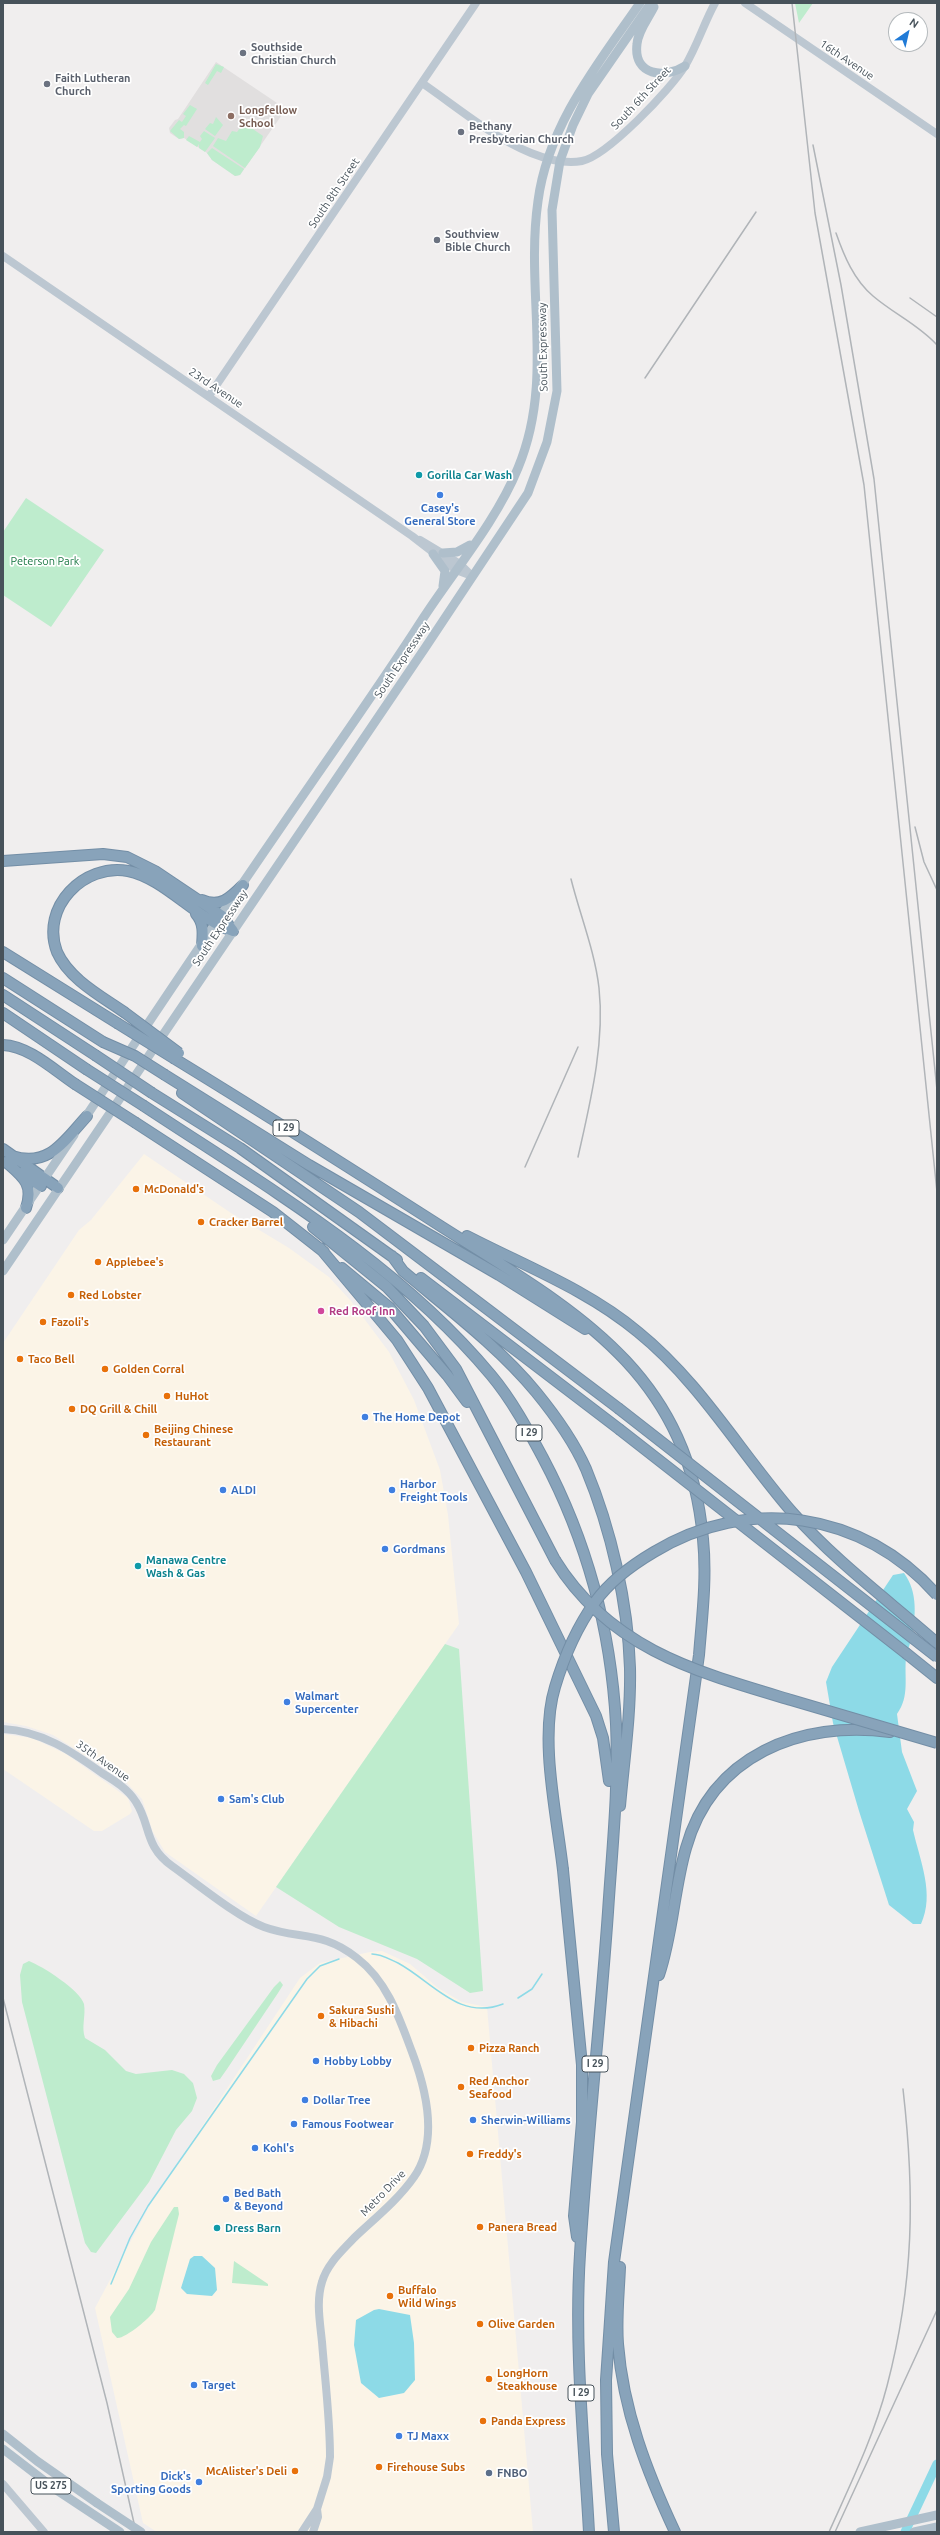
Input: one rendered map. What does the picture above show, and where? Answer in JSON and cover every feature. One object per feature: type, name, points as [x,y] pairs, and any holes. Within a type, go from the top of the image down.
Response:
[{"type":"highway","points":[[3,861],[116,855],[138,861],[183,896],[216,925],[233,931]]},
{"type":"highway","points":[[177,1056],[124,1012],[69,970],[58,952],[54,935],[54,918],[60,904],[76,884],[98,872],[117,870],[139,874],[222,916],[233,931]]},
{"type":"highway","points":[[183,896],[216,904],[230,898],[243,885]]},
{"type":"highway","points":[[183,896],[202,922],[202,946]]},
{"type":"highway","name":"I 29","points":[[3,952],[117,1023],[177,1056],[203,1076],[396,1198],[575,1314],[614,1346],[632,1365],[653,1394],[674,1432],[685,1458],[697,1500],[703,1539],[704,1576],[699,1655],[613,2277],[606,2380],[607,2454],[614,2532]]},
{"type":"highway","points":[[3,978],[104,1042],[309,1165],[565,1315],[610,1351],[653,1394]]},
{"type":"highway","points":[[3,995],[152,1093],[240,1148],[392,1256],[619,1429],[937,1678]]},
{"type":"highway","name":"I 29","points":[[3,1013],[305,1214],[398,1281],[455,1334],[485,1368],[530,1433],[558,1486],[579,1538],[596,1588],[606,1634],[616,1729],[613,1837],[580,2255],[577,2326],[589,2532]]},
{"type":"highway","points":[[3,1045],[16,1047],[26,1052],[273,1212],[320,1248],[389,1307],[448,1375],[486,1428]]},
{"type":"highway","points":[[163,1077],[359,1212],[618,1408],[937,1657]]},
{"type":"highway","points":[[7,1159],[33,1160],[48,1155],[87,1116]]},
{"type":"highway","points":[[3,1149],[7,1159],[23,1178],[29,1188],[29,1198],[26,1208]]},
{"type":"highway","points":[[219,1156],[387,1287],[424,1326],[456,1369],[555,1560],[578,1592],[600,1615],[652,1652],[720,1680],[937,1743]]},
{"type":"highway","points":[[7,1159],[43,1183],[58,1188]]},
{"type":"highway","points":[[396,1198],[597,1303],[636,1330],[671,1361],[705,1398],[792,1511],[825,1547],[937,1643]]},
{"type":"highway","points":[[320,1248],[397,1340],[428,1388],[533,1586],[596,1716],[603,1738],[608,1772],[613,1837]]},
{"type":"highway","points":[[392,1256],[403,1271],[492,1347],[535,1391],[564,1431],[585,1468],[605,1524],[616,1568],[630,1667],[628,1725],[616,1838],[610,1874]]},
{"type":"highway","points":[[580,2255],[574,2216],[582,2122],[582,2065],[563,1870],[548,1742],[549,1711],[561,1669],[576,1633],[595,1601],[628,1569],[665,1545],[691,1533],[747,1520],[792,1518],[831,1527],[869,1542],[910,1568],[937,1595]]},
{"type":"highway","points":[[650,2001],[661,1969],[686,1848],[692,1831],[713,1794],[741,1765],[775,1745],[822,1731],[871,1730],[910,1735]]},
{"type":"highway","points":[[620,2223],[617,2342],[621,2372],[632,2419],[643,2456],[675,2532]]},
{"type":"main road","name":"South Expressway","points":[[3,1240],[43,1183],[458,567],[513,480],[524,453],[534,415],[539,363],[535,225],[540,188],[558,129],[576,96],[640,3]]},
{"type":"main road","name":"South Expressway","points":[[3,1271],[528,492],[540,463],[551,425],[557,372],[552,210],[560,161],[573,125],[588,94],[651,3]]},
{"type":"main road","points":[[656,3],[638,40],[636,50],[640,60],[648,70],[662,74],[676,71],[685,66]]},
{"type":"main road","points":[[443,553],[462,550],[479,535]]},
{"type":"main road","points":[[433,554],[445,571],[440,593]]},
{"type":"main road","name":"US 275","points":[[3,2434],[36,2462],[141,2532]]},
{"type":"main road","name":"US 275","points":[[3,2449],[55,2489],[120,2532]]},
{"type":"main road","points":[[860,2532],[937,2515]]},
{"type":"main road","points":[[914,2532],[937,2527]]},
{"type":"street","name":"South 8th Street","points":[[209,396],[476,3]]},
{"type":"street","name":"South 6th Street","points":[[422,83],[506,140],[532,154],[560,161],[581,161],[600,153],[666,89],[685,66],[715,3]]},
{"type":"street","name":"16th Avenue","points":[[745,3],[937,134]]},
{"type":"street","name":"23rd Avenue","points":[[3,256],[416,538],[443,553],[458,567]]},
{"type":"street","name":"23rd Avenue","points":[[416,538],[433,554],[472,576]]},
{"type":"street","name":"35th Avenue","points":[[3,1729],[24,1731],[55,1742],[121,1785],[137,1802],[149,1839],[161,1856],[252,1921]]},
{"type":"street","name":"Metro Drive","points":[[252,1921],[269,1929],[313,1936],[329,1941],[349,1952],[368,1967],[382,1985],[396,2009],[422,2079],[426,2101],[427,2138],[417,2172],[401,2191],[336,2258],[322,2279],[319,2309],[330,2457],[317,2510],[302,2532]]},
{"type":"street","points":[[3,2484],[44,2532]]},
{"type":"street","name":"Metro Drive","points":[[313,2532],[318,2517],[317,2510]]},
{"type":"shaded area","name":"Longfellow School","points":[[216,62],[286,109],[240,175],[235,176],[212,160],[207,153],[184,138],[179,139],[170,133],[169,128],[175,120],[178,119]]},
{"type":"shaded area","points":[[144,1154],[231,1213],[289,1248],[329,1277],[351,1301],[389,1352],[414,1400],[440,1470],[448,1515],[459,1624],[256,1916],[165,1852],[153,1832],[142,1799],[124,1780],[53,1735],[26,1726],[3,1722],[3,1343],[79,1230],[91,1220]]},
{"type":"shaded area","points":[[3,1734],[32,1738],[66,1754],[128,1798],[132,1811],[130,1814],[102,1831],[94,1831],[3,1769]]},
{"type":"shaded area","points":[[382,1951],[410,1964],[438,1988],[462,2002],[487,2007],[533,2532],[157,2532],[143,2523],[95,2308],[150,2205],[300,1978],[320,1963],[370,1952]]},
{"type":"green space","points":[[795,3],[813,3],[799,23]]},
{"type":"green space","points":[[216,64],[224,67],[221,73],[217,71],[208,85],[205,83]]},
{"type":"green space","points":[[190,105],[197,109],[186,126],[184,125],[180,129],[184,132],[184,138],[179,139],[170,131],[179,120],[182,122],[186,116],[183,114]]},
{"type":"green space","points":[[216,117],[223,125],[215,136],[205,129],[210,123],[213,124]]},
{"type":"green space","points":[[244,123],[263,136],[260,147],[245,168],[213,146],[218,138],[226,141],[232,131],[237,132]]},
{"type":"green space","points":[[204,131],[215,138],[205,152],[199,148],[199,144],[197,147],[186,140],[189,136],[200,142],[202,139],[200,136]]},
{"type":"green space","points":[[212,148],[244,169],[240,175],[235,176],[212,160],[207,153]]},
{"type":"green space","name":"Peterson Park","points":[[26,498],[104,550],[51,627],[3,595],[3,532]]},
{"type":"green space","points":[[445,1644],[459,1649],[483,1991],[470,1993],[417,1959],[339,1927],[276,1887]]},
{"type":"green space","points":[[29,1961],[60,1979],[81,1998],[84,2004],[83,2030],[85,2038],[105,2050],[126,2071],[136,2074],[172,2070],[184,2074],[193,2083],[197,2098],[192,2111],[176,2130],[149,2182],[96,2253],[91,2252],[85,2243],[22,2002],[20,1975],[23,1964]]},
{"type":"green space","points":[[280,1981],[283,1985],[278,1993],[220,2079],[213,2081],[211,2076],[217,2065]]},
{"type":"green space","points":[[174,2207],[178,2207],[179,2214],[155,2310],[137,2327],[126,2335],[117,2338],[112,2332],[110,2317],[129,2289],[151,2242]]},
{"type":"green space","points":[[234,2261],[268,2284],[268,2286],[232,2283]]},
{"type":"water","points":[[904,1573],[912,1588],[915,1613],[911,1641],[906,1657],[906,1687],[904,1700],[897,1714],[902,1752],[917,1791],[907,1809],[914,1822],[913,1830],[925,1877],[927,1901],[921,1924],[913,1924],[889,1905],[833,1723],[826,1682],[832,1667],[893,1575]]},
{"type":"water","points":[[194,2256],[202,2256],[215,2268],[217,2290],[212,2296],[187,2294],[181,2288],[190,2259]]},
{"type":"water","points":[[379,2309],[410,2315],[414,2343],[415,2380],[404,2393],[379,2398],[361,2383],[354,2345],[356,2320],[374,2310]]},
{"type":"waterway","points":[[372,1954],[382,1956],[398,1963],[447,1997],[460,2004],[487,2008],[503,2004]]},
{"type":"waterway","points":[[111,2284],[130,2238],[148,2206],[307,1979],[320,1966],[339,1959]]},
{"type":"waterway","points":[[518,1998],[532,1989],[542,1974]]},
{"type":"waterway","points":[[905,2532],[937,2464]]},
{"type":"railway","points":[[792,3],[815,213],[864,485],[937,1192]]},
{"type":"railway","points":[[813,145],[841,285],[874,479],[937,1090]]},
{"type":"railway","points":[[645,378],[756,212]]},
{"type":"railway","points":[[836,233],[850,267],[866,290],[922,331],[937,345]]},
{"type":"railway","points":[[910,298],[937,317]]},
{"type":"railway","points":[[915,827],[924,862],[937,890]]},
{"type":"railway","points":[[571,879],[591,947],[597,974],[600,1009],[600,1030],[595,1073],[578,1157]]},
{"type":"railway","points":[[525,1167],[578,1047]]},
{"type":"railway","points":[[3,1998],[107,2403],[136,2532]]},
{"type":"railway","points":[[829,2532],[861,2460],[882,2405],[896,2348],[903,2311],[910,2238],[909,2165],[903,2089]]},
{"type":"railway","points":[[835,2532],[937,2310]]},
{"type":"place","name":"Southside Christian Church","points":[[243,53]]},
{"type":"place","name":"Faith Lutheran Church","points":[[47,84]]},
{"type":"place","name":"Longfellow School","points":[[231,116]]},
{"type":"place","name":"Bethany Presbyterian Church","points":[[461,132]]},
{"type":"place","name":"Southview Bible Church","points":[[437,240]]},
{"type":"place","name":"Gorilla Car Wash","points":[[419,475]]},
{"type":"place","name":"Casey's General Store","points":[[440,495]]},
{"type":"place","name":"McDonald's","points":[[136,1189]]},
{"type":"place","name":"Cracker Barrel","points":[[201,1222]]},
{"type":"place","name":"Applebee's","points":[[98,1262]]},
{"type":"place","name":"Red Lobster","points":[[71,1295]]},
{"type":"place","name":"Red Roof Inn","points":[[321,1311]]},
{"type":"place","name":"Fazoli's","points":[[43,1322]]},
{"type":"place","name":"Taco Bell","points":[[20,1359]]},
{"type":"place","name":"Golden Corral","points":[[105,1369]]},
{"type":"place","name":"HuHot","points":[[167,1396]]},
{"type":"place","name":"DQ Grill & Chill","points":[[72,1409]]},
{"type":"place","name":"The Home Depot","points":[[365,1417]]},
{"type":"place","name":"Beijing Chinese Restaurant","points":[[146,1435]]},
{"type":"place","name":"ALDI","points":[[223,1490]]},
{"type":"place","name":"Harbor Freight Tools","points":[[392,1490]]},
{"type":"place","name":"Gordmans","points":[[385,1549]]},
{"type":"place","name":"Manawa Centre Wash & Gas","points":[[138,1566]]},
{"type":"place","name":"Walmart Supercenter","points":[[287,1702]]},
{"type":"place","name":"Sam's Club","points":[[221,1799]]},
{"type":"place","name":"Sakura Sushi & Hibachi","points":[[321,2016]]},
{"type":"place","name":"Pizza Ranch","points":[[471,2048]]},
{"type":"place","name":"Hobby Lobby","points":[[316,2061]]},
{"type":"place","name":"Red Anchor Seafood","points":[[461,2087]]},
{"type":"place","name":"Dollar Tree","points":[[305,2100]]},
{"type":"place","name":"Sherwin-Williams","points":[[473,2120]]},
{"type":"place","name":"Famous Footwear","points":[[294,2124]]},
{"type":"place","name":"Kohl's","points":[[255,2148]]},
{"type":"place","name":"Freddy's","points":[[470,2154]]},
{"type":"place","name":"Bed Bath & Beyond","points":[[226,2199]]},
{"type":"place","name":"Panera Bread","points":[[480,2227]]},
{"type":"place","name":"Dress Barn","points":[[217,2228]]},
{"type":"place","name":"Buffalo Wild Wings","points":[[390,2296]]},
{"type":"place","name":"Olive Garden","points":[[480,2324]]},
{"type":"place","name":"LongHorn Steakhouse","points":[[489,2379]]},
{"type":"place","name":"Target","points":[[194,2385]]},
{"type":"place","name":"Panda Express","points":[[483,2421]]},
{"type":"place","name":"TJ Maxx","points":[[399,2436]]},
{"type":"place","name":"Firehouse Subs","points":[[379,2467]]},
{"type":"place","name":"McAlister's Deli","points":[[295,2471]]},
{"type":"place","name":"FNBO","points":[[489,2473]]},
{"type":"place","name":"Dick's Sporting Goods","points":[[199,2482]]}]
